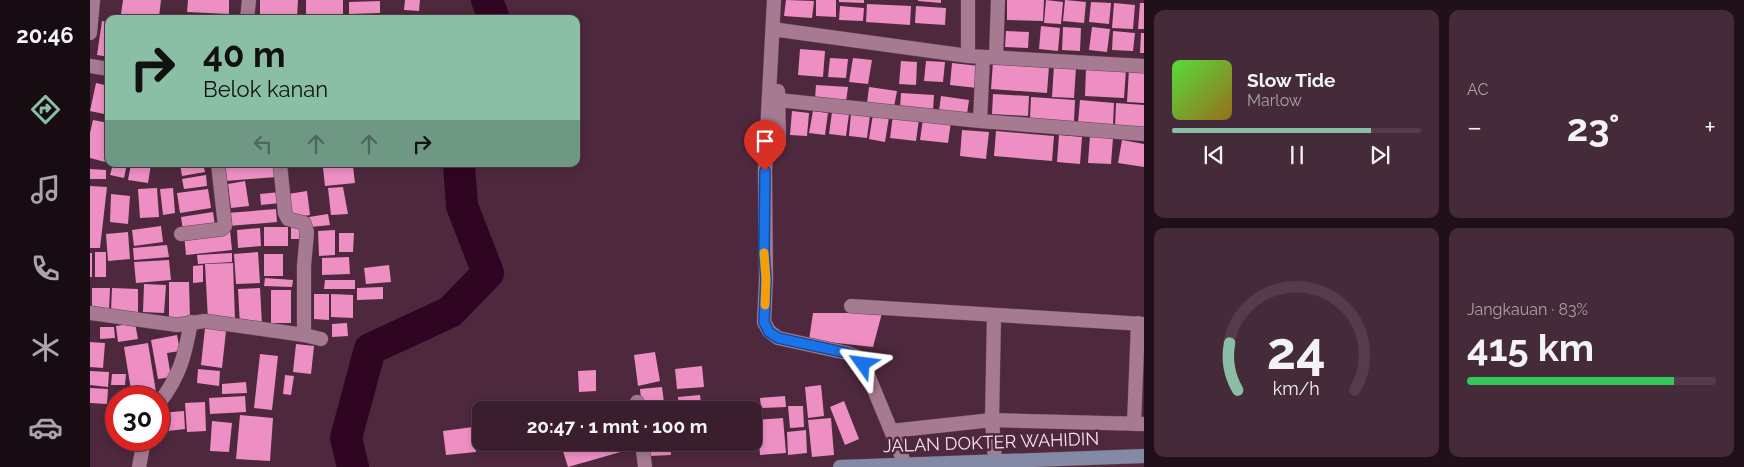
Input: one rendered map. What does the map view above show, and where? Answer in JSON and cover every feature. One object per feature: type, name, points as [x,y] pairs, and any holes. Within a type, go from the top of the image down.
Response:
[{"type":"main road","name":"JALAN DOKTER WAHIDIN","points":[[840,467],[1144,456]]},
{"type":"street","points":[[90,33],[93,0]]},
{"type":"street","points":[[247,15],[249,0]]},
{"type":"street","points":[[774,0],[765,171],[764,253],[766,279],[764,322],[769,332],[778,338],[847,353],[859,358],[868,375],[905,465]]},
{"type":"street","points":[[779,142],[779,30],[782,0]]},
{"type":"street","points":[[968,0],[968,56]]},
{"type":"street","points":[[980,121],[998,0]]},
{"type":"street","points":[[779,30],[968,56],[1144,66]]},
{"type":"street","points":[[90,66],[105,68]]},
{"type":"street","points":[[778,100],[980,121],[1144,134]]},
{"type":"street","points":[[182,234],[222,229],[225,226],[226,220],[218,167]]},
{"type":"street","points":[[280,167],[285,213],[288,219],[304,223],[307,232],[304,266],[304,335]]},
{"type":"street","points":[[851,306],[1141,324],[1139,424],[992,420],[891,431]]},
{"type":"street","points":[[90,313],[177,325],[205,321],[321,339]]},
{"type":"street","points":[[994,315],[992,420],[995,460]]},
{"type":"street","points":[[170,389],[185,355],[191,322]]},
{"type":"street","points":[[139,467],[142,451]]},
{"type":"street","points":[[643,451],[645,467]]},
{"type":"building","points":[[123,0],[161,0],[159,15],[121,14]]},
{"type":"building","points":[[188,0],[229,0],[229,14],[187,12]]},
{"type":"building","points":[[260,0],[298,0],[297,15],[260,15]]},
{"type":"building","points":[[306,0],[343,0],[343,15],[306,15]]},
{"type":"building","points":[[405,0],[420,0],[419,11],[404,10]]},
{"type":"building","points":[[786,0],[814,1],[812,18],[784,16]]},
{"type":"building","points":[[816,0],[836,0],[836,17],[816,16]]},
{"type":"building","points":[[839,0],[864,0],[864,3],[839,2]]},
{"type":"building","points":[[941,0],[941,3],[918,1]]},
{"type":"building","points":[[1007,0],[1044,0],[1043,21],[1007,20]]},
{"type":"building","points":[[1046,0],[1063,2],[1061,24],[1044,23]]},
{"type":"building","points":[[1065,0],[1086,2],[1084,23],[1063,21]]},
{"type":"building","points":[[380,1],[380,13],[349,14],[349,2]]},
{"type":"building","points":[[1091,2],[1111,3],[1109,24],[1089,22]]},
{"type":"building","points":[[1114,3],[1135,5],[1133,29],[1112,28]]},
{"type":"building","points":[[1140,3],[1144,3],[1144,29],[1138,29]]},
{"type":"building","points":[[867,4],[911,6],[910,25],[866,22]]},
{"type":"building","points":[[840,6],[864,8],[863,21],[839,20]]},
{"type":"building","points":[[916,6],[946,8],[945,25],[915,23]]},
{"type":"building","points":[[408,14],[433,14],[433,15]]},
{"type":"building","points":[[102,21],[105,21],[105,56],[97,55]]},
{"type":"building","points":[[1041,26],[1060,28],[1058,51],[1039,49]]},
{"type":"building","points":[[1063,27],[1081,28],[1080,51],[1062,50]]},
{"type":"building","points":[[1092,27],[1110,29],[1107,52],[1089,50]]},
{"type":"building","points":[[1006,31],[1029,32],[1028,48],[1005,47]]},
{"type":"building","points":[[1113,31],[1135,33],[1133,51],[1112,50]]},
{"type":"building","points":[[1141,33],[1144,33],[1144,53],[1140,53]]},
{"type":"building","points":[[800,49],[825,51],[823,77],[798,75]]},
{"type":"building","points":[[830,58],[848,59],[846,78],[828,77]]},
{"type":"building","points":[[853,58],[872,60],[868,84],[849,82]]},
{"type":"building","points":[[901,61],[917,62],[916,85],[899,84]]},
{"type":"building","points":[[926,61],[945,62],[943,82],[924,81]]},
{"type":"building","points":[[993,62],[1049,66],[1047,93],[991,89]]},
{"type":"building","points":[[952,63],[979,66],[977,88],[950,85]]},
{"type":"building","points":[[1054,65],[1076,67],[1074,98],[1052,97]]},
{"type":"building","points":[[1086,68],[1126,70],[1124,98],[1085,96]]},
{"type":"building","points":[[1129,69],[1144,70],[1144,103],[1127,102]]},
{"type":"building","points":[[96,83],[105,85],[104,114],[90,111]]},
{"type":"building","points":[[816,85],[848,87],[846,102],[815,99]]},
{"type":"building","points":[[869,87],[897,91],[894,107],[867,103]]},
{"type":"building","points":[[901,93],[934,95],[933,110],[900,108]]},
{"type":"building","points":[[993,94],[1029,96],[1028,116],[992,114]]},
{"type":"building","points":[[941,96],[969,100],[967,114],[939,111]]},
{"type":"building","points":[[1031,97],[1075,100],[1074,122],[1030,118]]},
{"type":"building","points":[[1080,100],[1114,103],[1113,125],[1078,123]]},
{"type":"building","points":[[1116,103],[1144,105],[1144,129],[1115,127]]},
{"type":"building","points":[[792,111],[809,113],[807,136],[790,135]]},
{"type":"building","points":[[813,111],[828,113],[825,135],[809,133]]},
{"type":"building","points":[[832,112],[849,114],[846,136],[829,134]]},
{"type":"building","points":[[851,113],[870,115],[867,138],[849,136]]},
{"type":"building","points":[[873,114],[889,117],[885,142],[869,139]]},
{"type":"building","points":[[893,115],[919,119],[916,141],[890,138]]},
{"type":"building","points":[[923,119],[951,122],[948,143],[920,140]]},
{"type":"building","points":[[93,120],[105,122],[105,162],[90,158],[90,133]]},
{"type":"building","points":[[962,130],[989,132],[986,159],[960,156]]},
{"type":"building","points":[[996,131],[1054,136],[1052,161],[994,156]]},
{"type":"building","points":[[1059,135],[1082,137],[1080,164],[1057,162]]},
{"type":"building","points":[[1090,136],[1113,138],[1111,164],[1088,163]]},
{"type":"building","points":[[1122,140],[1144,144],[1144,167],[1118,163]]},
{"type":"building","points":[[112,167],[126,167],[124,178],[110,175]]},
{"type":"building","points":[[130,167],[151,167],[148,183],[128,180]]},
{"type":"building","points":[[180,167],[204,167],[205,172],[182,176]]},
{"type":"building","points":[[225,167],[275,167],[276,177],[226,181]]},
{"type":"building","points":[[353,167],[355,183],[325,186],[323,168]]},
{"type":"building","points":[[90,169],[106,170],[106,179],[90,179]]},
{"type":"building","points":[[206,175],[207,186],[184,189],[182,179]]},
{"type":"building","points":[[245,181],[249,206],[231,208],[228,184]]},
{"type":"building","points":[[90,186],[107,187],[100,248],[90,248]]},
{"type":"building","points":[[343,187],[348,214],[331,215],[328,188]]},
{"type":"building","points":[[157,188],[159,217],[140,218],[138,189]]},
{"type":"building","points":[[173,188],[175,213],[163,215],[160,189]]},
{"type":"building","points":[[208,189],[211,208],[180,213],[177,193]]},
{"type":"building","points":[[307,191],[310,215],[290,218],[288,194]]},
{"type":"building","points":[[280,192],[280,203],[261,205],[260,194]]},
{"type":"building","points":[[111,194],[130,196],[128,224],[110,222]]},
{"type":"building","points":[[276,209],[277,222],[228,226],[227,213]]},
{"type":"building","points":[[213,212],[215,226],[183,231],[181,217]]},
{"type":"building","points":[[328,214],[330,225],[311,227],[309,217]]},
{"type":"building","points":[[291,224],[302,224],[301,239],[291,239]]},
{"type":"building","points":[[161,226],[163,242],[134,246],[132,230]]},
{"type":"building","points":[[264,227],[288,227],[288,246],[264,246]]},
{"type":"building","points":[[260,228],[261,246],[238,248],[237,230]]},
{"type":"building","points":[[230,230],[232,250],[186,255],[184,234]]},
{"type":"building","points":[[335,230],[335,255],[319,256],[318,231]]},
{"type":"building","points":[[128,232],[130,259],[108,261],[106,234]]},
{"type":"building","points":[[339,233],[354,233],[353,252],[339,252]]},
{"type":"building","points":[[167,245],[169,257],[134,260],[133,248]]},
{"type":"building","points":[[95,252],[106,252],[106,277],[95,277]]},
{"type":"building","points":[[258,252],[260,283],[236,284],[234,254]]},
{"type":"building","points":[[90,253],[92,253],[92,277],[90,277]]},
{"type":"building","points":[[232,253],[232,262],[198,264],[197,255]]},
{"type":"building","points":[[264,254],[283,254],[283,276],[264,276]]},
{"type":"building","points":[[349,257],[350,274],[322,275],[322,258]]},
{"type":"building","points":[[169,260],[171,280],[136,283],[134,262]]},
{"type":"building","points":[[233,263],[235,319],[208,320],[205,264]]},
{"type":"building","points":[[203,265],[203,282],[193,283],[193,266]]},
{"type":"building","points":[[389,265],[391,282],[366,284],[364,268]]},
{"type":"building","points":[[265,278],[293,280],[292,287],[264,286]]},
{"type":"building","points":[[325,280],[355,280],[355,289],[324,289]]},
{"type":"building","points":[[169,282],[189,282],[190,318],[169,318]]},
{"type":"building","points":[[144,284],[166,285],[164,313],[143,312]]},
{"type":"building","points":[[383,287],[383,299],[357,300],[357,288]]},
{"type":"building","points":[[92,288],[110,288],[109,310],[92,310]]},
{"type":"building","points":[[112,288],[138,289],[138,314],[111,312]]},
{"type":"building","points":[[260,288],[262,324],[240,326],[238,289]]},
{"type":"building","points":[[271,290],[291,290],[291,323],[271,323]]},
{"type":"building","points":[[314,294],[329,294],[329,320],[314,319]]},
{"type":"building","points":[[331,294],[353,295],[353,318],[331,317]]},
{"type":"building","points":[[813,313],[882,313],[873,347],[809,340]]},
{"type":"building","points":[[135,323],[138,339],[118,342],[116,326]]},
{"type":"building","points":[[347,323],[348,336],[332,337],[332,324]]},
{"type":"building","points":[[100,327],[114,327],[115,338],[100,339]]},
{"type":"building","points":[[205,328],[226,331],[222,368],[201,365]]},
{"type":"building","points":[[177,335],[180,351],[167,353],[171,377],[158,379],[151,340]]},
{"type":"building","points":[[90,342],[105,343],[103,368],[90,367]]},
{"type":"building","points":[[148,343],[155,386],[130,386],[124,347]]},
{"type":"building","points":[[296,344],[314,346],[311,374],[293,372]]},
{"type":"building","points":[[655,352],[660,381],[638,386],[634,355]]},
{"type":"building","points":[[260,354],[278,356],[272,410],[254,408]]},
{"type":"building","points":[[702,366],[704,387],[677,389],[675,369]]},
{"type":"building","points":[[198,369],[220,371],[219,386],[197,383]]},
{"type":"building","points":[[596,370],[596,391],[579,392],[578,371]]},
{"type":"building","points":[[90,371],[109,372],[108,386],[90,385]]},
{"type":"building","points":[[112,374],[126,374],[125,385],[111,385]]},
{"type":"building","points":[[285,375],[294,376],[291,395],[283,394]]},
{"type":"building","points":[[246,382],[247,393],[222,394],[222,384]]},
{"type":"building","points":[[821,385],[824,416],[808,418],[805,387]]},
{"type":"building","points":[[662,387],[664,401],[641,401],[640,389]]},
{"type":"building","points":[[90,388],[105,389],[105,404],[90,403]]},
{"type":"building","points":[[700,395],[701,401],[678,401],[678,397]]},
{"type":"building","points":[[245,396],[246,412],[210,414],[209,398]]},
{"type":"building","points":[[785,396],[786,407],[762,408],[760,398]]},
{"type":"building","points":[[844,401],[859,439],[845,445],[830,407]]},
{"type":"building","points":[[205,402],[206,431],[187,432],[185,403]]},
{"type":"building","points":[[788,406],[803,406],[804,427],[790,428]]},
{"type":"building","points":[[184,411],[185,429],[170,431],[170,412]]},
{"type":"building","points":[[240,415],[273,418],[270,461],[236,459]]},
{"type":"building","points":[[783,418],[786,453],[760,455],[760,451],[762,451],[762,420]]},
{"type":"building","points":[[831,418],[834,455],[812,457],[808,420]]},
{"type":"building","points":[[212,421],[232,423],[229,452],[210,451]]},
{"type":"building","points":[[472,427],[472,451],[476,452],[446,455],[443,431]]},
{"type":"building","points":[[806,430],[807,453],[788,455],[787,432]]},
{"type":"building","points":[[563,451],[624,451],[568,467]]},
{"type":"building","points":[[649,451],[671,451],[671,455],[649,456]]},
{"type":"waterway","points":[[487,0],[493,15]]},
{"type":"waterway","points":[[353,467],[346,438],[370,349],[450,312],[488,273],[462,206],[459,167]]},
{"type":"slow traffic","points":[[764,253],[765,305]]},
{"type":"route","points":[[765,171],[764,253],[766,279],[764,322],[769,332],[778,338],[847,353],[859,358],[863,364]]}]
